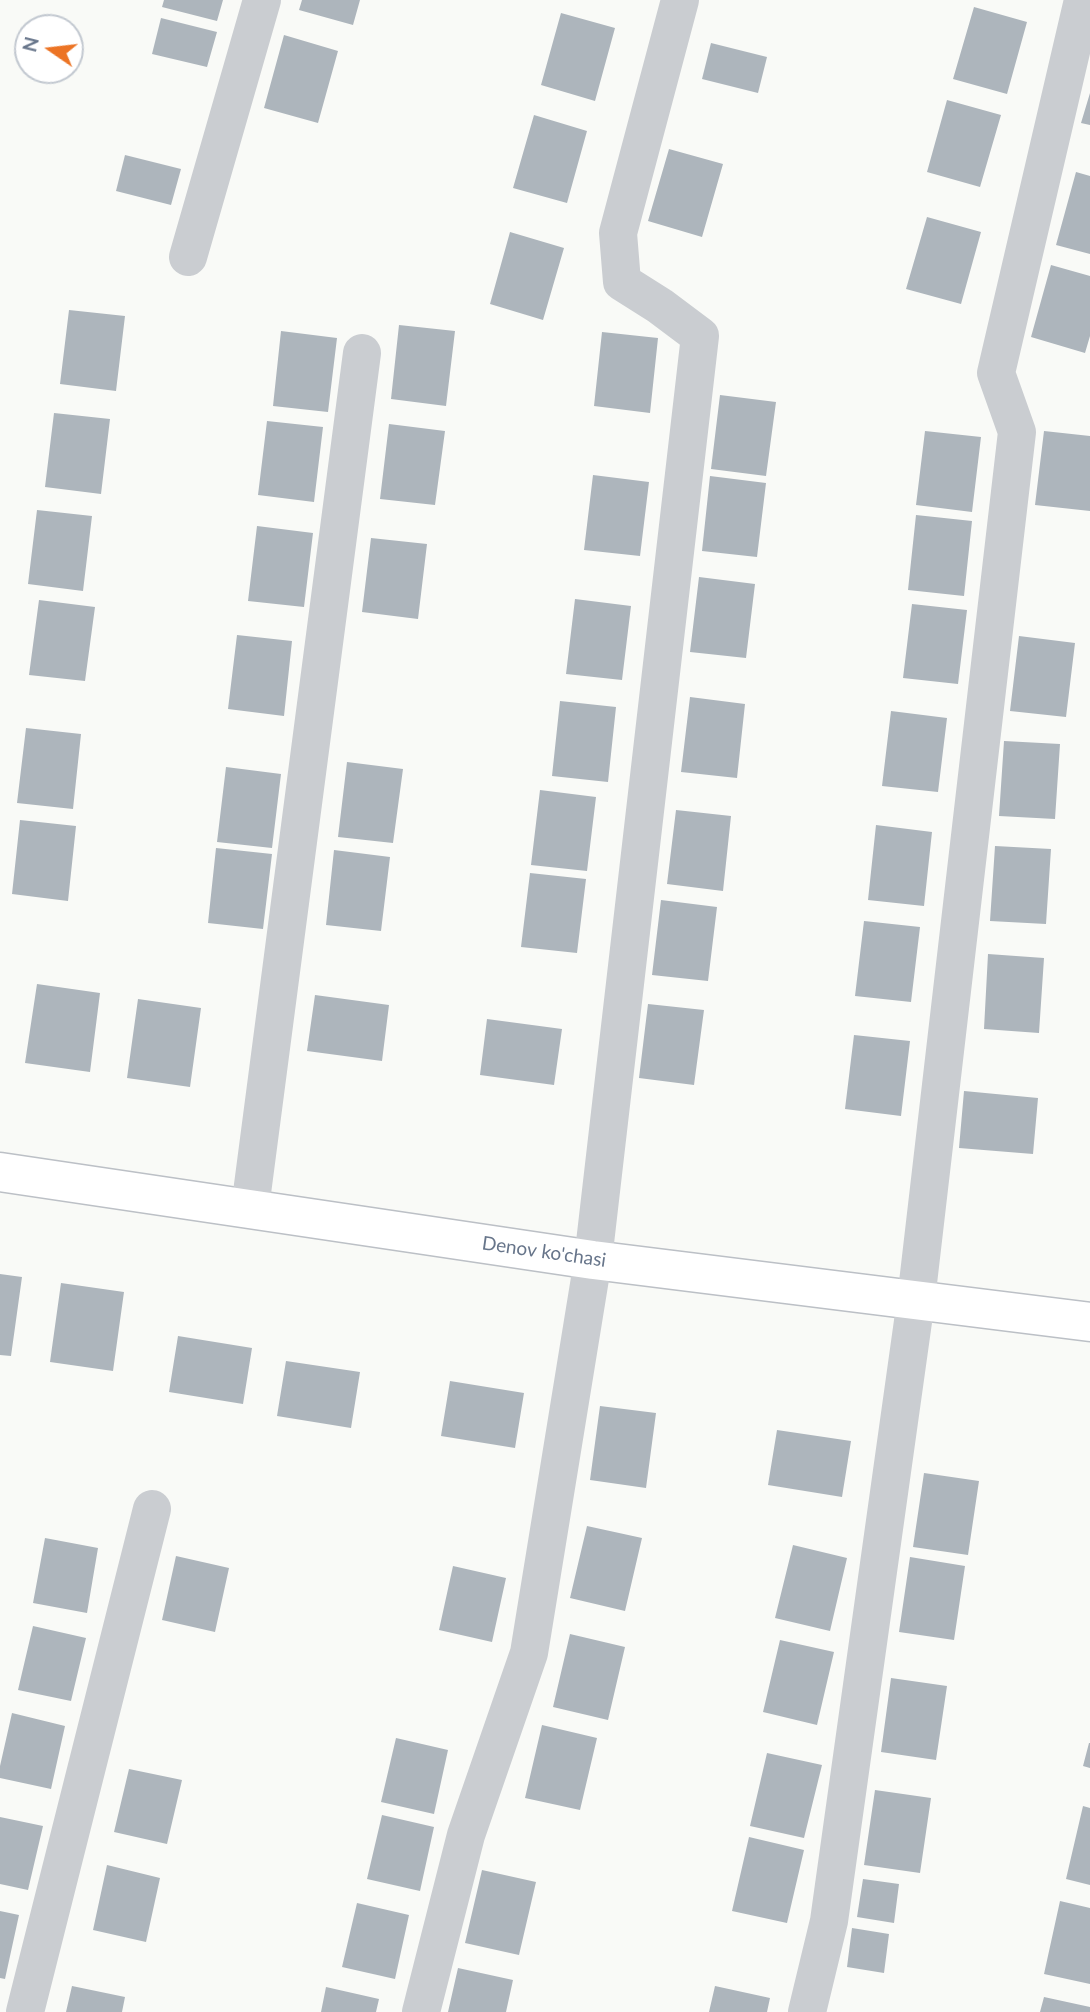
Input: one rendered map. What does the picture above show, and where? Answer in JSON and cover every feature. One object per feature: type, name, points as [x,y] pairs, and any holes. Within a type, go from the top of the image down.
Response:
[{"type":"street","points":[[188,257],[262,0]]},
{"type":"street","points":[[421,2012],[466,1835],[529,1653],[593,1260],[700,336],[622,282],[618,233],[680,0]]},
{"type":"street","points":[[807,2012],[829,1920],[916,1300],[1017,432],[996,373],[1083,0]]},
{"type":"street","points":[[250,1208],[362,353]]},
{"type":"street","name":"Denov ko'chasi","points":[[0,1172],[593,1260],[1090,1321]]},
{"type":"street","points":[[25,2012],[152,1509]]},
{"type":"building","points":[[164,0],[223,0],[217,21],[162,7]]},
{"type":"building","points":[[302,0],[360,0],[353,25],[299,10]]},
{"type":"building","points":[[974,7],[1027,22],[1007,94],[953,79]]},
{"type":"building","points":[[561,13],[615,28],[595,101],[541,85]]},
{"type":"building","points":[[161,18],[217,32],[207,67],[152,54]]},
{"type":"building","points":[[284,35],[338,51],[318,123],[264,108]]},
{"type":"building","points":[[711,43],[767,57],[758,93],[702,79]]},
{"type":"building","points":[[1090,93],[1090,125],[1081,123]]},
{"type":"building","points":[[947,100],[1001,115],[980,187],[927,172]]},
{"type":"building","points":[[534,115],[587,131],[567,203],[513,188]]},
{"type":"building","points":[[669,149],[723,164],[702,237],[648,221]]},
{"type":"building","points":[[125,155],[181,169],[171,205],[116,191]]},
{"type":"building","points":[[1076,172],[1090,176],[1090,254],[1056,245]]},
{"type":"building","points":[[927,217],[981,232],[961,304],[906,289]]},
{"type":"building","points":[[510,232],[564,248],[543,320],[490,304]]},
{"type":"building","points":[[1051,265],[1090,276],[1090,336],[1085,353],[1031,337]]},
{"type":"building","points":[[69,310],[125,316],[116,391],[60,384]]},
{"type":"building","points":[[399,325],[455,331],[446,406],[391,399]]},
{"type":"building","points":[[281,331],[337,338],[328,412],[273,406]]},
{"type":"building","points":[[602,332],[658,338],[650,413],[594,406]]},
{"type":"building","points":[[720,395],[776,402],[766,476],[711,469]]},
{"type":"building","points":[[54,413],[110,419],[101,494],[45,487]]},
{"type":"building","points":[[267,421],[323,427],[314,502],[258,495]]},
{"type":"building","points":[[389,424],[445,431],[435,505],[380,499]]},
{"type":"building","points":[[925,431],[981,437],[972,512],[916,505]]},
{"type":"building","points":[[1044,431],[1090,436],[1090,511],[1035,505]]},
{"type":"building","points":[[593,475],[649,482],[640,556],[584,550]]},
{"type":"building","points":[[710,476],[766,483],[757,557],[702,551]]},
{"type":"building","points":[[37,510],[92,516],[83,591],[28,584]]},
{"type":"building","points":[[916,515],[972,521],[964,596],[908,590]]},
{"type":"building","points":[[257,526],[313,533],[304,607],[248,601]]},
{"type":"building","points":[[371,538],[427,544],[418,619],[362,612]]},
{"type":"building","points":[[699,577],[755,584],[746,658],[690,652]]},
{"type":"building","points":[[575,599],[631,606],[622,680],[566,674]]},
{"type":"building","points":[[39,600],[95,607],[85,681],[29,675]]},
{"type":"building","points":[[912,604],[967,610],[958,684],[903,678]]},
{"type":"building","points":[[237,635],[292,641],[284,716],[228,709]]},
{"type":"building","points":[[1019,636],[1075,643],[1066,717],[1010,711]]},
{"type":"building","points":[[690,697],[745,704],[737,778],[681,772]]},
{"type":"building","points":[[560,701],[616,707],[608,782],[552,776]]},
{"type":"building","points":[[891,711],[947,718],[938,792],[882,786]]},
{"type":"building","points":[[26,728],[81,734],[73,809],[17,803]]},
{"type":"building","points":[[1004,741],[1060,744],[1055,819],[999,816]]},
{"type":"building","points":[[347,762],[403,769],[393,843],[338,837]]},
{"type":"building","points":[[226,767],[281,774],[272,848],[217,842]]},
{"type":"building","points":[[540,790],[596,797],[587,871],[531,865]]},
{"type":"building","points":[[676,810],[731,816],[723,891],[667,884]]},
{"type":"building","points":[[20,820],[76,826],[68,901],[12,894]]},
{"type":"building","points":[[876,825],[932,832],[924,906],[868,900]]},
{"type":"building","points":[[995,846],[1051,849],[1046,924],[990,921]]},
{"type":"building","points":[[216,848],[272,854],[263,929],[208,923]]},
{"type":"building","points":[[334,850],[390,857],[381,931],[326,925]]},
{"type":"building","points":[[530,873],[586,879],[577,953],[521,947]]},
{"type":"building","points":[[661,900],[717,907],[708,981],[652,975]]},
{"type":"building","points":[[864,921],[920,927],[911,1002],[855,996]]},
{"type":"building","points":[[988,954],[1044,958],[1039,1033],[984,1029]]},
{"type":"building","points":[[37,984],[100,993],[90,1072],[25,1063]]},
{"type":"building","points":[[315,995],[389,1005],[382,1061],[307,1051]]},
{"type":"building","points":[[138,999],[201,1008],[190,1087],[127,1078]]},
{"type":"building","points":[[648,1004],[704,1010],[694,1085],[639,1078]]},
{"type":"building","points":[[487,1019],[562,1029],[554,1085],[480,1075]]},
{"type":"building","points":[[854,1035],[910,1041],[901,1116],[845,1109]]},
{"type":"building","points":[[964,1091],[1038,1098],[1033,1154],[959,1148]]},
{"type":"building","points":[[0,1274],[22,1277],[11,1356],[0,1355]]},
{"type":"building","points":[[61,1283],[124,1292],[113,1371],[50,1362]]},
{"type":"building","points":[[178,1336],[252,1348],[243,1404],[169,1392]]},
{"type":"building","points":[[286,1361],[360,1372],[351,1428],[277,1416]]},
{"type":"building","points":[[450,1381],[524,1393],[515,1448],[441,1436]]},
{"type":"building","points":[[600,1406],[656,1413],[646,1488],[590,1480]]},
{"type":"building","points":[[777,1430],[851,1441],[842,1497],[768,1485]]},
{"type":"building","points":[[924,1473],[979,1481],[968,1555],[913,1547]]},
{"type":"building","points":[[587,1526],[642,1538],[625,1611],[570,1598]]},
{"type":"building","points":[[45,1538],[98,1548],[87,1613],[33,1603]]},
{"type":"building","points":[[793,1545],[847,1558],[830,1631],[775,1618]]},
{"type":"building","points":[[176,1556],[229,1568],[215,1632],[162,1620]]},
{"type":"building","points":[[910,1557],[965,1566],[954,1640],[899,1632]]},
{"type":"building","points":[[453,1566],[506,1578],[492,1642],[439,1630]]},
{"type":"building","points":[[33,1626],[86,1638],[71,1701],[18,1690]]},
{"type":"building","points":[[570,1634],[625,1647],[608,1720],[553,1707]]},
{"type":"building","points":[[780,1640],[834,1652],[817,1725],[763,1712]]},
{"type":"building","points":[[891,1678],[947,1686],[936,1760],[881,1752]]},
{"type":"building","points":[[12,1713],[65,1726],[51,1789],[0,1778],[0,1766]]},
{"type":"building","points":[[542,1725],[597,1738],[580,1810],[525,1798]]},
{"type":"building","points":[[396,1738],[448,1750],[434,1814],[381,1802]]},
{"type":"building","points":[[1090,1743],[1090,1768],[1083,1766]]},
{"type":"building","points":[[767,1753],[822,1765],[804,1838],[750,1826]]},
{"type":"building","points":[[129,1769],[182,1780],[167,1844],[114,1832]]},
{"type":"building","points":[[875,1790],[931,1798],[920,1873],[864,1865]]},
{"type":"building","points":[[1083,1806],[1090,1808],[1090,1885],[1066,1879]]},
{"type":"building","points":[[382,1815],[434,1827],[420,1891],[367,1879]]},
{"type":"building","points":[[0,1817],[43,1826],[28,1890],[0,1884]]},
{"type":"building","points":[[749,1837],[804,1850],[787,1923],[732,1911]]},
{"type":"building","points":[[107,1865],[160,1878],[146,1942],[93,1930]]},
{"type":"building","points":[[482,1870],[536,1882],[519,1955],[465,1943]]},
{"type":"building","points":[[863,1879],[899,1884],[894,1923],[857,1917]]},
{"type":"building","points":[[1060,1901],[1090,1908],[1090,1984],[1044,1974]]},
{"type":"building","points":[[357,1903],[409,1915],[395,1979],[342,1967]]},
{"type":"building","points":[[0,1911],[19,1915],[5,1979],[0,1978]]},
{"type":"building","points":[[852,1928],[889,1934],[884,1973],[847,1967]]},
{"type":"building","points":[[458,1968],[513,1980],[506,2012],[448,2012]]},
{"type":"building","points":[[72,1986],[125,1997],[122,2012],[66,2012]]},
{"type":"building","points":[[715,1986],[770,1998],[767,2012],[709,2012]]},
{"type":"building","points":[[326,1987],[379,1999],[376,2012],[321,2012]]},
{"type":"building","points":[[1044,1997],[1090,2007],[1090,2012],[1040,2012]]}]
